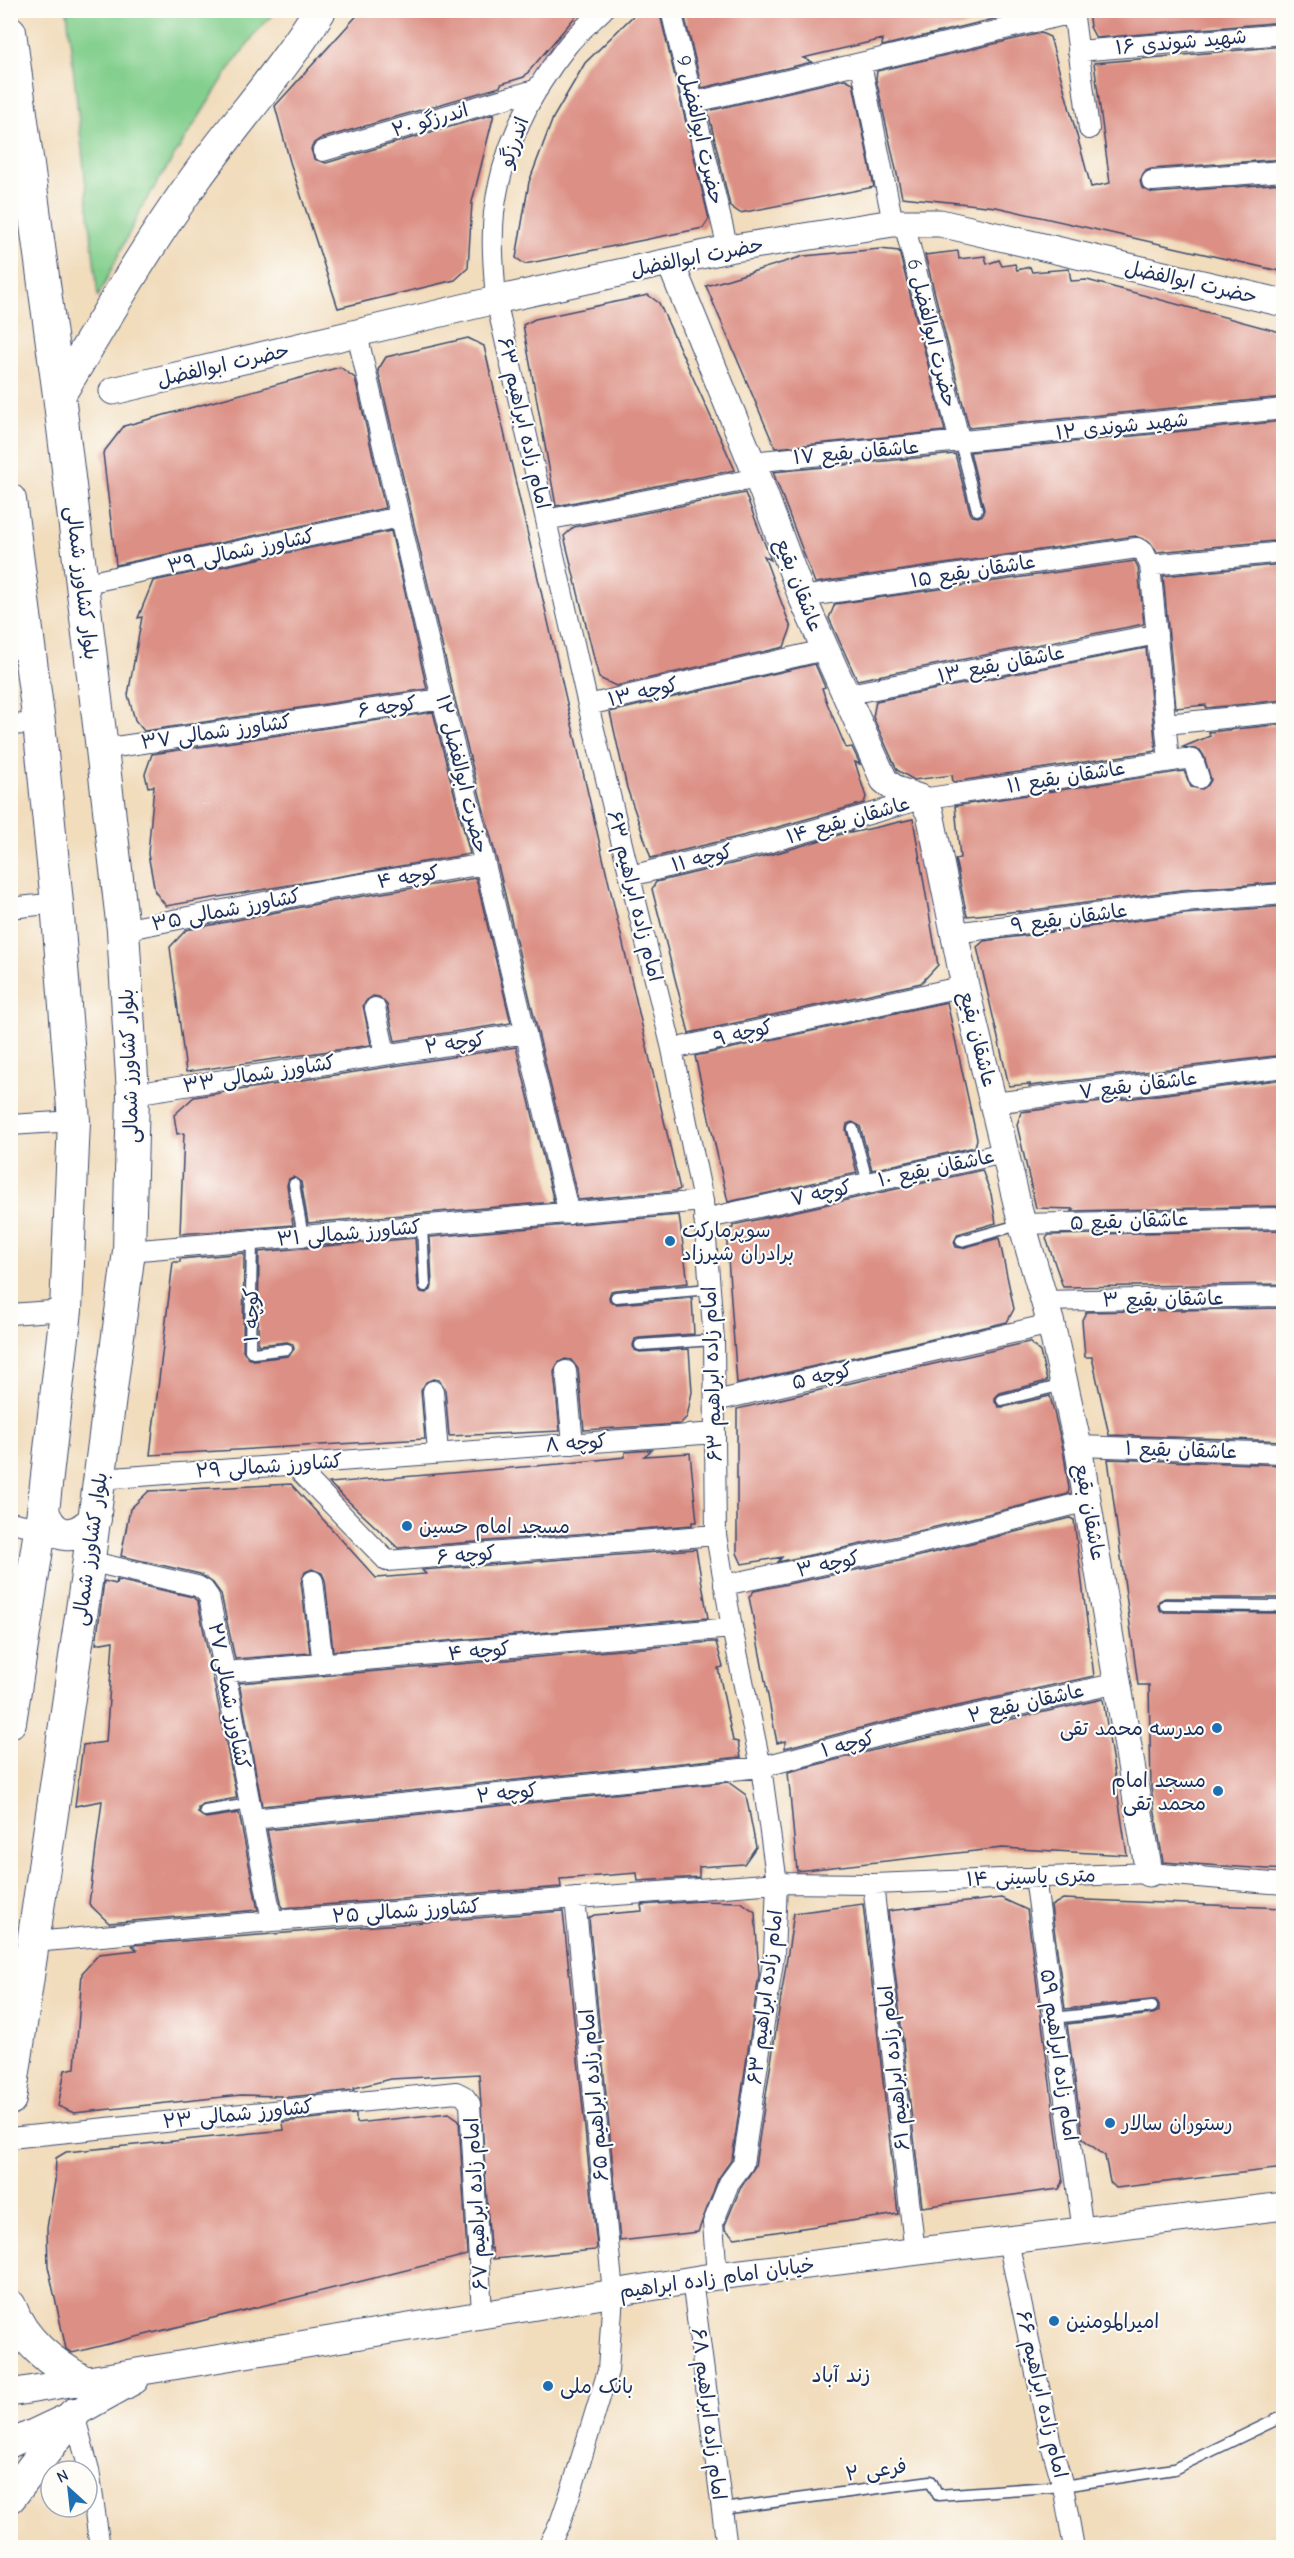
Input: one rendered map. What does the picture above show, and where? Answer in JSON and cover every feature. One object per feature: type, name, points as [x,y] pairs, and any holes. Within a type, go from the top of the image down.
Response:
[{"type":"main road","points":[[59,395],[152,241],[195,178],[295,50],[320,10]]},
{"type":"main road","name":"بلوار کشاورز شمالی","points":[[10,32],[59,395],[123,930],[133,1094],[129,1251],[95,1519],[10,2099]]},
{"type":"main road","points":[[10,1722],[31,1521],[66,1310],[74,1121],[57,903],[25,724],[11,508]]},
{"type":"main road","points":[[31,1521],[47,1524],[63,1534],[76,1534],[95,1519]]},
{"type":"main road","points":[[10,2306],[30,2341],[55,2365],[84,2382]]},
{"type":"main road","points":[[10,2498],[74,2414]]},
{"type":"street","name":"اندرزگو","points":[[496,300],[493,257],[496,201],[506,155],[528,104],[567,45],[603,10]]},
{"type":"street","name":"حضرت ابوالفضل 9","points":[[671,10],[695,102],[728,249]]},
{"type":"street","points":[[695,102],[1073,12],[1089,129]]},
{"type":"street","name":"شهید شوندی ۱۶","points":[[1078,51],[1284,34]]},
{"type":"street","name":"حضرت ابوالفضل 6","points":[[861,64],[898,223],[960,442]]},
{"type":"street","name":"اندرزگو ۲۰","points":[[322,151],[538,89]]},
{"type":"street","points":[[1152,181],[1284,171]]},
{"type":"street","name":"حضرت ابوالفضل","points":[[113,391],[496,300],[728,249],[898,223],[940,223],[1284,303]]},
{"type":"street","name":"عاشقان بقیع","points":[[670,262],[755,470],[802,597],[884,780],[896,790],[922,799],[930,813],[964,986],[1004,1154],[1047,1313],[1078,1446],[1149,1873]]},
{"type":"street","name":"امام زاده ابراهیم ۶۳","points":[[496,300],[588,705],[672,1049],[704,1210],[714,1341],[716,1535],[732,1629],[761,1767],[777,1883],[774,1955],[742,2164],[729,2183],[713,2223],[705,2278]]},
{"type":"street","name":"حضرت ابوالفضل ۱۲","points":[[357,334],[442,699],[485,864],[569,1214]]},
{"type":"street","name":"شهید شوندی ۱۲","points":[[960,442],[1284,410]]},
{"type":"street","name":"عاشقان بقیع ۱۷","points":[[546,520],[653,498],[755,470],[960,442]]},
{"type":"street","name":"کشاورز شمالی ۳۹","points":[[82,584],[400,518]]},
{"type":"street","name":"عاشقان بقیع ۱۵","points":[[802,597],[1127,548],[1137,548],[1147,558],[1284,552]]},
{"type":"street","points":[[1147,558],[1169,761]]},
{"type":"street","name":"عاشقان بقیع ۱۳","points":[[844,695],[1157,634]]},
{"type":"street","name":"کوچه ۱۳","points":[[588,705],[824,650]]},
{"type":"street","name":"کوچه ۶","points":[[331,715],[442,699]]},
{"type":"street","points":[[1166,724],[1284,712]]},
{"type":"street","name":"کشاورز شمالی ۳۷","points":[[102,749],[331,715]]},
{"type":"street","name":"عاشقان بقیع ۱۱","points":[[922,799],[1185,759],[1192,760],[1199,778]]},
{"type":"street","name":"عاشقان بقیع ۱۴","points":[[774,841],[922,799]]},
{"type":"street","name":"کوچه ۱۱","points":[[630,876],[774,841]]},
{"type":"street","name":"کوچه ۴","points":[[330,889],[485,864]]},
{"type":"street","name":"کشاورز شمالی ۳۵","points":[[123,930],[330,889]]},
{"type":"street","name":"عاشقان بقیع ۹","points":[[955,933],[1183,902],[1284,894]]},
{"type":"street","points":[[10,908],[57,903]]},
{"type":"street","name":"کوچه ۹","points":[[672,1049],[964,986]]},
{"type":"street","points":[[375,1008],[385,1053]]},
{"type":"street","name":"کوچه ۲","points":[[385,1053],[526,1033]]},
{"type":"street","name":"کشاورز شمالی ۳۳","points":[[133,1094],[385,1053]]},
{"type":"street","name":"عاشقان بقیع ۷","points":[[993,1103],[1284,1067]]},
{"type":"street","points":[[10,1125],[74,1121]]},
{"type":"street","name":"عاشقان بقیع ۱۰","points":[[868,1183],[1004,1154]]},
{"type":"street","name":"کوچه ۷","points":[[569,1214],[704,1210],[868,1183]]},
{"type":"street","name":"کشاورز شمالی ۳۱","points":[[129,1251],[569,1214]]},
{"type":"street","name":"عاشقان بقیع ۵","points":[[1022,1224],[1284,1218]]},
{"type":"street","name":"عاشقان بقیع ۳","points":[[929,1352],[1047,1313],[1284,1296]]},
{"type":"street","points":[[10,1314],[66,1310]]},
{"type":"street","name":"کوچه ۵","points":[[715,1401],[929,1352]]},
{"type":"street","points":[[566,1371],[573,1443]]},
{"type":"street","points":[[434,1391],[438,1453]]},
{"type":"street","name":"کوچه ۸","points":[[438,1453],[715,1433]]},
{"type":"street","name":"عاشقان بقیع ۱","points":[[1078,1446],[1284,1453]]},
{"type":"street","name":"کشاورز شمالی ۲۹","points":[[100,1479],[438,1453]]},
{"type":"street","name":"کوچه ۶","points":[[293,1464],[387,1561],[716,1535]]},
{"type":"street","name":"کوچه ۳","points":[[724,1586],[932,1541],[1088,1501]]},
{"type":"street","name":"کشاورز شمالی ۲۷","points":[[88,1561],[198,1586],[209,1597],[272,1921]]},
{"type":"street","points":[[313,1581],[323,1664]]},
{"type":"street","name":"کوچه ۴","points":[[225,1672],[732,1629]]},
{"type":"street","name":"عاشقان بقیع ۲","points":[[935,1724],[1118,1683]]},
{"type":"street","name":"کوچه ۱","points":[[761,1767],[935,1724]]},
{"type":"street","name":"کوچه ۲","points":[[252,1812],[761,1767]]},
{"type":"street","name":"۱۴ متری یاسینی","points":[[777,1883],[873,1884],[1149,1873],[1284,1884]]},
{"type":"street","name":"امام زاده ابراهیم ۵۹","points":[[1035,1876],[1083,2232]]},
{"type":"street","name":"کشاورز شمالی ۲۵","points":[[34,1942],[272,1921],[777,1883]]},
{"type":"street","name":"امام زاده ابراهیم ۶۱","points":[[873,1884],[915,2253]]},
{"type":"street","name":"امام زاده ابراهیم ۶۵","points":[[547,2547],[560,2523],[608,2371],[613,2293],[575,1898]]},
{"type":"street","name":"کشاورز شمالی ۲۳","points":[[10,2138],[456,2092],[464,2096]]},
{"type":"street","name":"امام زاده ابراهیم ۶۷","points":[[464,2096],[470,2104],[482,2313]]},
{"type":"street","name":"خیابان امام زاده ابراهیم","points":[[10,2393],[482,2313],[705,2278],[1284,2206]]},
{"type":"street","name":"امام زاده ابراهیم ۶۶","points":[[1008,2241],[1051,2444],[1063,2486],[1074,2547]]},
{"type":"street","name":"امام زاده ابراهیم ۶۸","points":[[705,2278],[722,2509],[727,2547]]},
{"type":"street","name":"خیابان امام زاده ابراهیم","points":[[10,2444],[74,2414],[153,2370]]},
{"type":"street","points":[[74,2414],[89,2470],[100,2547]]},
{"type":"lane","points":[[960,442],[977,510]]},
{"type":"lane","points":[[853,1129],[868,1183]]},
{"type":"lane","points":[[294,1184],[303,1237]]},
{"type":"lane","points":[[962,1241],[1022,1224]]},
{"type":"lane","points":[[422,1226],[425,1286]]},
{"type":"lane","name":"کوچه ۱","points":[[252,1241],[250,1350],[253,1353],[287,1349]]},
{"type":"lane","points":[[616,1297],[710,1289]]},
{"type":"lane","points":[[640,1345],[714,1341]]},
{"type":"lane","points":[[1002,1400],[1064,1385]]},
{"type":"lane","points":[[1165,1605],[1284,1606]]},
{"type":"lane","points":[[205,1811],[252,1812]]},
{"type":"lane","points":[[1054,2018],[1152,2007]]},
{"type":"lane","points":[[1063,2486],[1174,2469],[1284,2416]]},
{"type":"lane","name":"فرعی ۲","points":[[722,2509],[931,2481],[938,2495],[1063,2486]]},
{"type":"green space","points":[[67,11],[276,11],[257,31],[228,71],[143,205],[98,297]]},
{"type":"building","points":[[362,10],[581,10],[524,77],[501,84],[500,87],[320,139],[314,143],[311,149],[314,159],[326,163],[494,114],[472,202],[468,268],[455,280],[338,308],[290,162],[275,106]]},
{"type":"building","points":[[639,10],[659,10],[709,219],[703,228],[525,264],[516,258],[529,182],[553,118],[585,63]]},
{"type":"building","points":[[683,10],[984,10],[1002,17],[882,46],[883,39],[803,58],[812,62],[702,88]]},
{"type":"building","points":[[1088,10],[1284,10],[1284,22],[1096,38],[1090,27]]},
{"type":"building","points":[[1041,33],[1050,37],[1091,187],[1110,183],[1094,63],[1284,46],[1284,159],[1151,169],[1145,171],[1140,181],[1142,188],[1153,193],[1284,183],[1284,272],[996,207],[902,197],[876,79],[877,71]]},
{"type":"building","points":[[845,79],[853,83],[874,187],[740,213],[730,206],[708,111]]},
{"type":"building","points":[[880,249],[899,251],[945,431],[775,448],[706,286],[804,256]]},
{"type":"building","points":[[958,251],[959,259],[985,256],[987,264],[999,260],[1002,266],[1015,264],[1017,270],[1030,267],[1032,272],[1069,269],[1071,281],[1087,280],[1284,333],[1284,397],[969,428],[925,255]]},
{"type":"building","points":[[648,295],[659,303],[735,470],[556,506],[523,325],[535,319]]},
{"type":"building","points":[[468,338],[484,346],[680,1189],[676,1191],[578,1200],[497,861],[454,696],[378,370],[386,357]]},
{"type":"building","points":[[340,367],[355,378],[385,508],[116,565],[103,453],[124,426]]},
{"type":"building","points":[[1284,421],[1284,540],[1157,552],[1150,542],[1135,536],[815,583],[773,472],[955,454],[970,512],[972,516],[978,517],[983,515],[984,509],[970,452]]},
{"type":"building","points":[[745,493],[771,560],[764,556],[791,628],[784,647],[616,686],[599,678],[564,536],[574,527]]},
{"type":"building","points":[[391,531],[427,689],[144,731],[135,720],[128,695],[142,617],[138,618],[153,581]]},
{"type":"building","points":[[1135,561],[1138,568],[1144,624],[857,680],[829,618],[835,604]]},
{"type":"building","points":[[1284,564],[1284,700],[1206,708],[1206,705],[1176,708],[1163,576]]},
{"type":"building","points":[[1146,648],[1156,751],[953,782],[952,775],[914,780],[897,770],[873,717],[876,701]]},
{"type":"building","points":[[815,664],[825,687],[822,688],[827,703],[846,748],[852,747],[860,764],[855,762],[866,797],[864,803],[771,829],[651,858],[627,788],[610,712]]},
{"type":"building","points":[[433,712],[470,854],[166,906],[155,892],[148,854],[154,786],[148,787],[145,774],[152,754]]},
{"type":"building","points":[[1284,724],[1284,882],[1182,890],[1019,912],[967,916],[955,859],[960,858],[955,806],[1184,771],[1191,787],[1202,789],[1211,780],[1204,756],[1200,750],[1183,747],[1210,736],[1209,732]]},
{"type":"building","points":[[913,819],[938,965],[921,983],[689,1033],[652,889],[656,882],[777,853],[852,831],[851,833]]},
{"type":"building","points":[[476,878],[511,1023],[395,1041],[387,1005],[379,997],[373,996],[363,1005],[371,1045],[186,1072],[170,947],[186,930],[332,901]]},
{"type":"building","points":[[1284,906],[1284,1055],[1029,1086],[1030,1084],[1009,1086],[977,947],[984,941],[1184,914]]},
{"type":"building","points":[[947,1002],[977,1139],[975,1147],[872,1170],[860,1126],[852,1122],[847,1124],[846,1130],[857,1173],[728,1202],[695,1056]]},
{"type":"building","points":[[516,1047],[554,1202],[308,1223],[301,1182],[293,1177],[289,1179],[287,1185],[293,1225],[180,1234],[184,1133],[177,1134],[174,1115],[194,1097]]},
{"type":"building","points":[[1284,1079],[1284,1206],[1072,1211],[1074,1209],[1036,1208],[1017,1125],[1021,1112]]},
{"type":"building","points":[[982,1170],[991,1194],[996,1223],[958,1234],[954,1242],[956,1247],[962,1248],[999,1238],[1014,1309],[1007,1322],[737,1384],[726,1230],[733,1228],[733,1225]]},
{"type":"building","points":[[679,1215],[688,1283],[615,1290],[611,1291],[609,1297],[610,1302],[617,1304],[692,1298],[694,1334],[639,1338],[635,1339],[633,1345],[634,1350],[640,1352],[689,1349],[692,1392],[687,1417],[680,1424],[584,1430],[578,1369],[571,1360],[565,1359],[559,1362],[554,1372],[560,1431],[449,1436],[445,1389],[439,1380],[433,1379],[426,1382],[421,1391],[425,1439],[150,1455],[173,1262],[180,1262],[180,1259],[244,1253],[243,1350],[248,1358],[254,1360],[288,1356],[294,1349],[293,1344],[287,1342],[258,1345],[259,1252],[415,1238],[418,1287],[421,1292],[426,1293],[431,1290],[432,1286],[430,1237]]},
{"type":"building","points":[[1284,1230],[1284,1284],[1063,1287],[1046,1238],[1049,1235]]},
{"type":"building","points":[[1284,1308],[1284,1441],[1109,1435],[1092,1357],[1085,1357],[1082,1320],[1086,1312]]},
{"type":"building","points":[[1029,1342],[1040,1352],[1047,1381],[1000,1393],[995,1397],[995,1402],[999,1407],[1004,1407],[1050,1396],[1063,1449],[1068,1494],[899,1536],[778,1562],[782,1557],[742,1564],[737,1553],[737,1409]]},
{"type":"building","points":[[652,1450],[644,1456],[690,1453],[697,1522],[692,1522],[692,1525],[398,1548],[329,1483],[559,1464],[625,1457],[625,1452]]},
{"type":"building","points":[[1108,1459],[1284,1465],[1284,1598],[1165,1598],[1159,1601],[1158,1606],[1161,1611],[1165,1612],[1284,1613],[1284,1870],[1163,1862],[1151,1788],[1149,1685],[1138,1685]]},
{"type":"building","points":[[291,1484],[376,1578],[426,1574],[422,1570],[696,1549],[708,1618],[333,1651],[325,1580],[322,1573],[312,1569],[305,1572],[301,1582],[310,1653],[235,1659],[221,1594],[213,1583],[200,1574],[121,1556],[130,1509],[149,1491]]},
{"type":"building","points":[[1070,1518],[1074,1520],[1094,1676],[876,1724],[785,1748],[785,1741],[777,1743],[749,1597],[754,1591],[904,1560]]},
{"type":"building","points":[[117,1580],[193,1597],[198,1602],[237,1798],[203,1804],[198,1808],[198,1813],[206,1818],[239,1813],[258,1910],[109,1923],[89,1904],[102,1801],[75,1806],[83,1745],[106,1742],[113,1641],[96,1644],[104,1581],[116,1584]]},
{"type":"building","points":[[716,1642],[723,1667],[718,1668],[733,1741],[738,1742],[741,1757],[262,1806],[239,1683]]},
{"type":"building","points":[[1103,1699],[1127,1855],[1002,1848],[797,1871],[788,1772],[882,1748]]},
{"type":"building","points":[[728,1782],[746,1795],[756,1847],[744,1864],[699,1867],[699,1877],[638,1881],[637,1873],[560,1879],[561,1887],[282,1908],[267,1830]]},
{"type":"building","points":[[1001,1898],[1027,1910],[1063,2182],[1059,2189],[922,2207],[888,1911]]},
{"type":"building","points":[[1063,1899],[1284,1908],[1284,2168],[1116,2188],[1110,2182],[1105,2156],[1083,2139],[1067,2024],[1153,2014],[1159,2011],[1159,2006],[1156,2000],[1151,2000],[1065,2009],[1051,1906]]},
{"type":"building","points":[[699,1901],[741,1902],[755,1912],[759,1975],[732,2159],[718,2179],[698,2232],[620,2241],[589,1918],[594,1915],[642,1911],[641,1905]]},
{"type":"building","points":[[863,1904],[898,2214],[735,2238],[725,2229],[725,2225],[740,2189],[755,2166],[794,1913]]},
{"type":"building","points":[[563,1911],[597,2248],[595,2250],[493,2259],[492,2248],[490,2249],[479,2074],[391,2079],[354,2088],[354,2090],[281,2098],[281,2096],[241,2095],[74,2113],[58,2106],[65,2070],[75,2068],[82,1973],[99,1954],[137,1950],[132,1945]]},
{"type":"building","points":[[449,2113],[459,2120],[467,2255],[72,2353],[66,2349],[48,2266],[47,2228],[55,2181],[56,2158],[66,2152],[284,2130],[283,2122],[356,2114],[356,2123]]},
{"type":"place","name":"سوپرمارکت برادران شیرزاد","points":[[670,1241]]},
{"type":"place","name":"مسجد امام حسین","points":[[407,1526]]},
{"type":"place","name":"مدرسه محمد تقی","points":[[1217,1728]]},
{"type":"place","name":"مسجد امام محمد تقی","points":[[1218,1791]]},
{"type":"place","name":"رستوران سالار","points":[[1110,2123]]},
{"type":"place","name":"امیرالمومنین","points":[[1054,2321]]},
{"type":"place","name":"بانک ملی","points":[[548,2386]]},
{"type":"district","name":"زند آباد","points":[[841,2375]]}]
